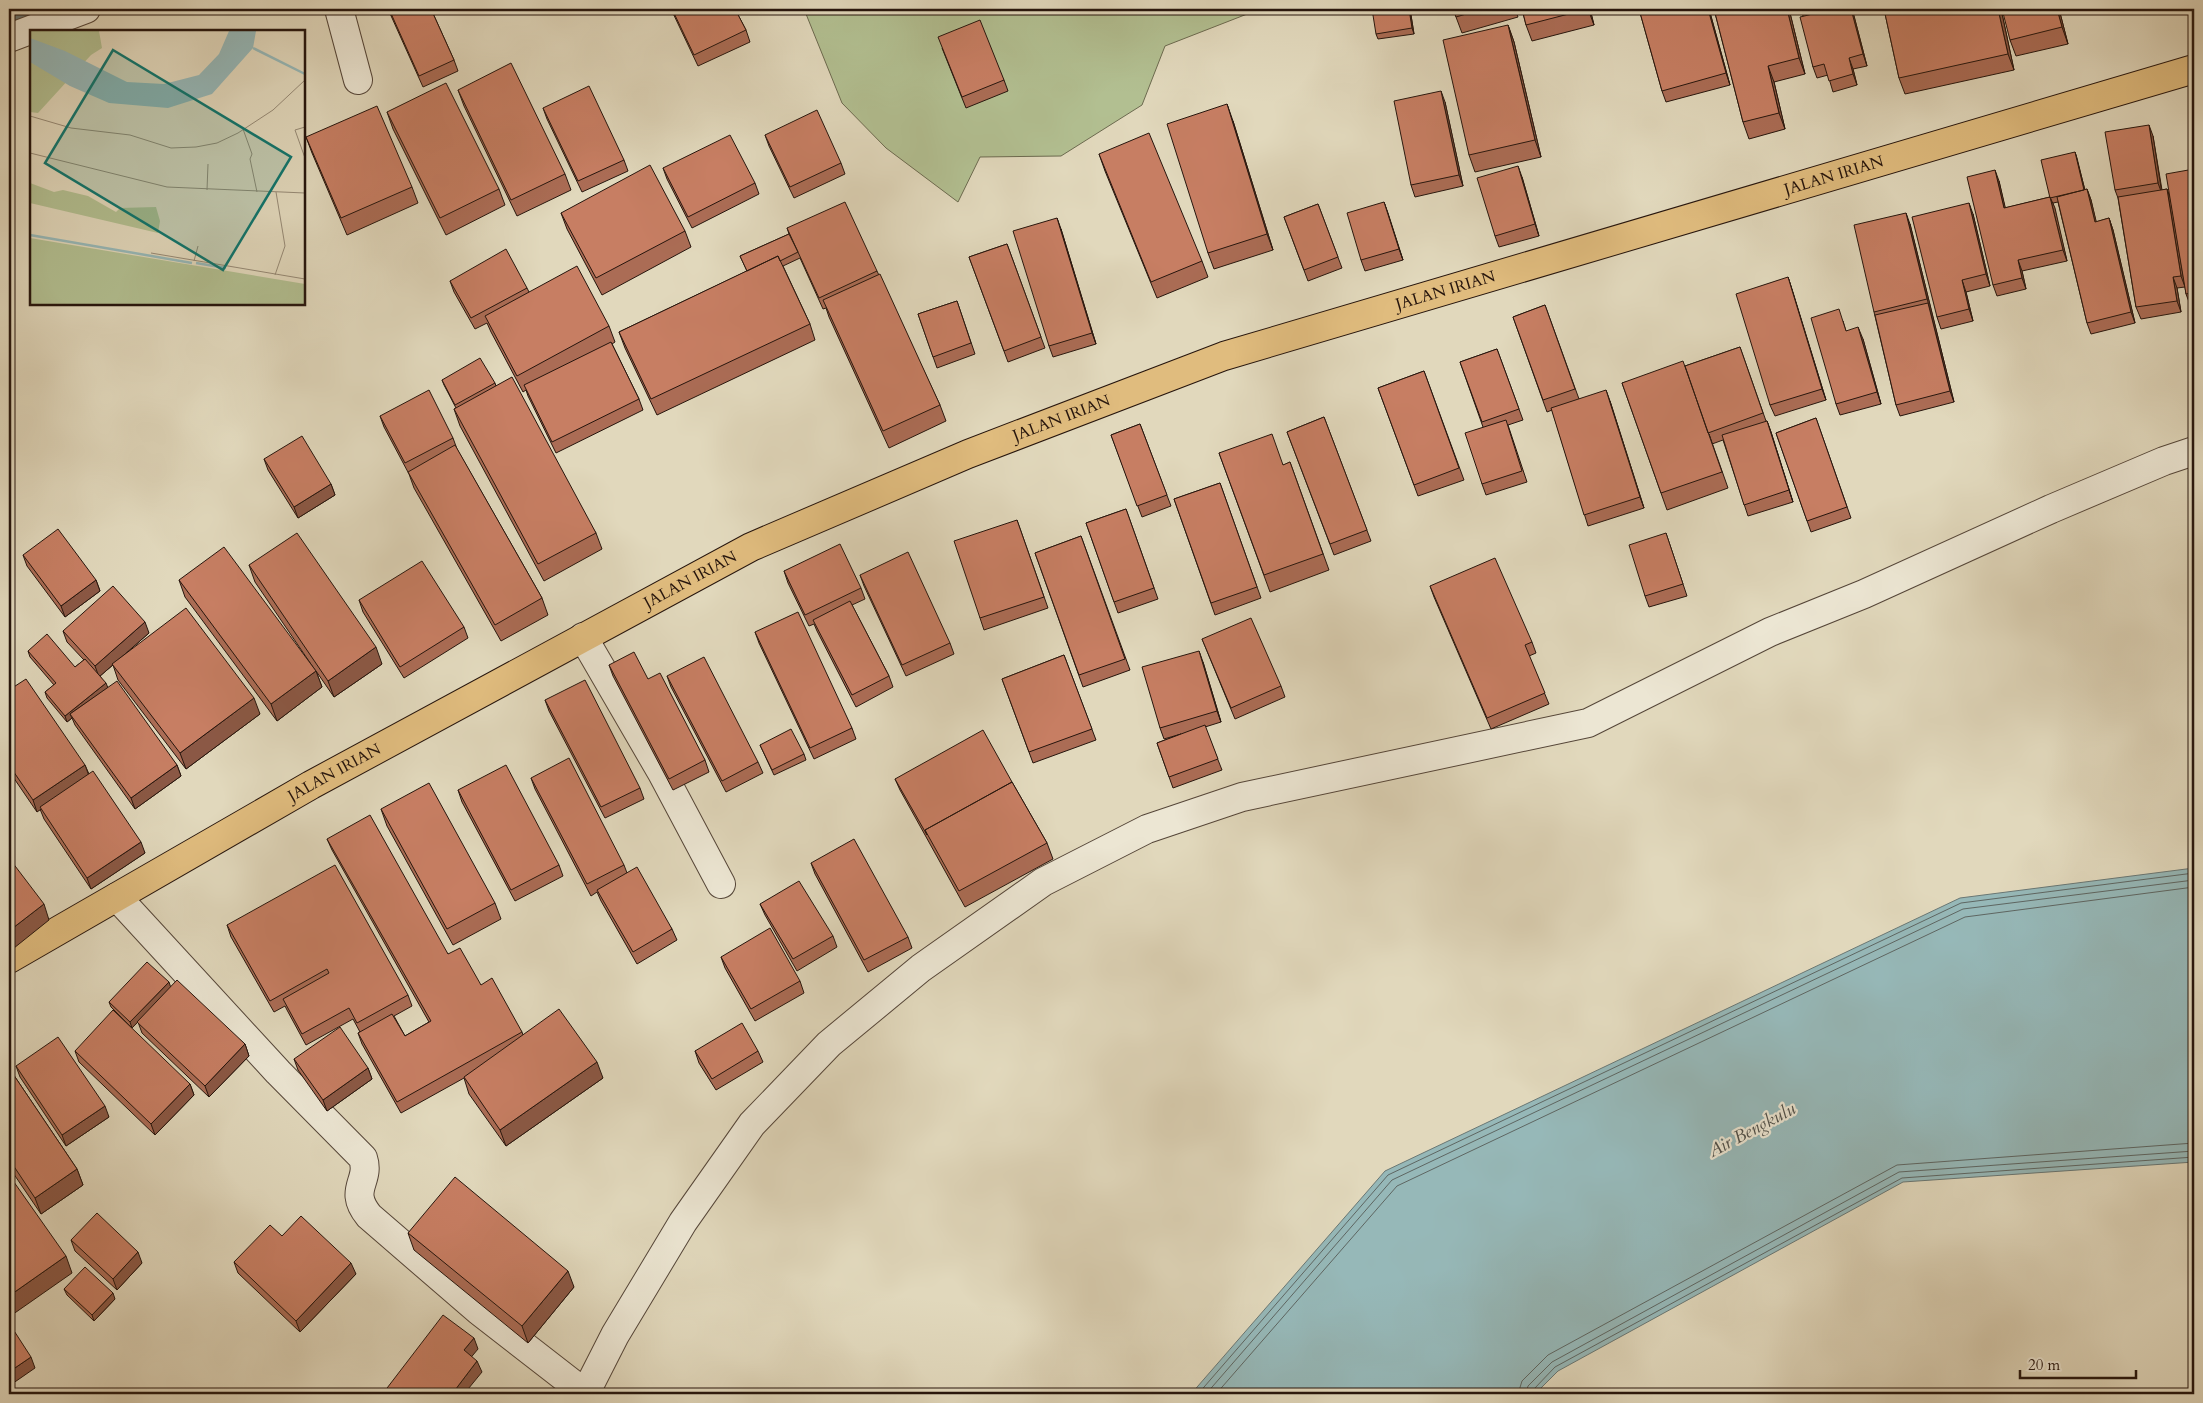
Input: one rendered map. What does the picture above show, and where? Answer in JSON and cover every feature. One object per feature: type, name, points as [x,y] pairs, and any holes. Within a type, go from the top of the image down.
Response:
[{"type":"main road","name":"JALAN IRIAN","points":[[9,959],[312,785],[752,547],[968,454],[1224,356],[2194,69]]},
{"type":"street","points":[[30,30],[86,9]]},
{"type":"street","points":[[339,9],[358,80]]},
{"type":"street","points":[[9,38],[30,30]]},
{"type":"street","points":[[117,897],[278,1072],[363,1158],[365,1164],[359,1197],[360,1203],[369,1216],[479,1311],[586,1394],[616,1335],[683,1222],[752,1124],[829,1044],[921,968],[1043,882],[1146,829],[1242,797],[1588,723],[1770,632],[1864,594],[2051,509],[2164,461],[2194,451]]},
{"type":"street","points":[[583,637],[662,773],[721,884]]},
{"type":"green space","points":[[804,9],[1260,9],[1165,46],[1142,105],[1061,156],[980,157],[958,202],[886,148],[842,103]]},
{"type":"water","name":"Air Bengkulu","points":[[2194,868],[2194,1162],[1903,1182],[1558,1371],[1535,1394],[1191,1394],[1385,1171],[1960,898]]},
{"type":"building","points":[[389,9],[431,9],[454,60],[419,76]]},
{"type":"building","points":[[672,9],[735,9],[746,30],[694,55]]},
{"type":"building","points":[[1372,9],[1409,9],[1412,28],[1376,34]]},
{"type":"building","points":[[1453,9],[1483,9],[1456,17]]},
{"type":"building","points":[[1522,9],[1588,9],[1526,25]]},
{"type":"building","points":[[1639,9],[1708,9],[1726,73],[1662,91]]},
{"type":"building","points":[[1714,9],[1787,9],[1799,58],[1768,66],[1779,113],[1743,122]]},
{"type":"building","points":[[1801,9],[1816,9],[1802,12]]},
{"type":"building","points":[[1834,9],[1851,9],[1863,54],[1849,58],[1853,74],[1829,81],[1824,64],[1813,67],[1800,17]]},
{"type":"building","points":[[1884,9],[1998,9],[2008,54],[1899,78]]},
{"type":"building","points":[[2002,9],[2057,9],[2062,27],[2010,40]]},
{"type":"building","points":[[980,20],[1004,80],[962,97],[938,37]]},
{"type":"building","points":[[1508,25],[1535,140],[1469,155],[1443,40]]},
{"type":"building","points":[[511,63],[565,174],[511,200],[458,90]]},
{"type":"building","points":[[446,83],[499,189],[440,218],[387,112]]},
{"type":"building","points":[[589,86],[624,160],[578,181],[543,108]]},
{"type":"building","points":[[1441,91],[1459,175],[1411,185],[1394,101]]},
{"type":"building","points":[[1227,104],[1267,234],[1208,253],[1167,124]]},
{"type":"building","points":[[377,106],[412,187],[341,218],[306,137]]},
{"type":"building","points":[[817,110],[841,163],[790,187],[765,135]]},
{"type":"building","points":[[2149,125],[2158,183],[2115,190],[2105,132]]},
{"type":"building","points":[[1149,133],[1202,261],[1151,282],[1099,154]]},
{"type":"building","points":[[730,135],[755,183],[688,217],[663,168]]},
{"type":"building","points":[[2075,152],[2084,190],[2050,198],[2041,160]]},
{"type":"building","points":[[650,165],[685,231],[596,278],[561,213]]},
{"type":"building","points":[[1518,166],[1535,224],[1495,236],[1477,178]]},
{"type":"building","points":[[2194,169],[2194,292],[2186,294],[2166,174]]},
{"type":"building","points":[[1995,170],[2004,208],[2050,197],[2063,250],[2018,260],[2022,278],[1993,285],[1967,177]]},
{"type":"building","points":[[2087,189],[2095,222],[2109,218],[2131,312],[2087,323],[2057,197]]},
{"type":"building","points":[[2167,189],[2181,276],[2173,277],[2177,301],[2136,307],[2118,197]]},
{"type":"building","points":[[845,202],[877,271],[819,298],[787,228]]},
{"type":"building","points":[[1384,202],[1399,249],[1361,260],[1347,213]]},
{"type":"building","points":[[1969,203],[1986,274],[1962,280],[1969,309],[1937,317],[1912,217]]},
{"type":"building","points":[[1318,204],[1338,257],[1304,270],[1284,217]]},
{"type":"building","points":[[1906,213],[1927,299],[1874,312],[1854,225]]},
{"type":"building","points":[[1057,218],[1092,333],[1049,346],[1013,231]]},
{"type":"building","points":[[789,234],[798,252],[780,261],[778,256],[747,271],[740,256]]},
{"type":"building","points":[[1007,244],[1041,337],[1004,351],[969,257]]},
{"type":"building","points":[[506,249],[527,288],[471,318],[450,281]]},
{"type":"building","points":[[778,256],[810,324],[651,399],[619,332]]},
{"type":"building","points":[[577,266],[609,326],[517,376],[485,316]]},
{"type":"building","points":[[880,274],[940,405],[883,431],[823,300]]},
{"type":"building","points":[[1788,277],[1822,389],[1770,405],[1736,294]]},
{"type":"building","points":[[957,301],[971,343],[933,357],[918,314]]},
{"type":"building","points":[[1928,303],[1950,391],[1896,405],[1875,315]]},
{"type":"building","points":[[1545,305],[1575,389],[1543,400],[1513,317]]},
{"type":"building","points":[[1839,309],[1846,331],[1858,327],[1877,392],[1836,404],[1811,318]]},
{"type":"building","points":[[611,342],[639,399],[552,442],[524,385]]},
{"type":"building","points":[[1740,347],[1763,413],[1708,433],[1685,366]]},
{"type":"building","points":[[1497,349],[1519,409],[1482,422],[1460,362]]},
{"type":"building","points":[[480,358],[495,383],[455,405],[442,380]]},
{"type":"building","points":[[1683,361],[1722,472],[1661,493],[1622,383]]},
{"type":"building","points":[[1424,371],[1459,468],[1414,485],[1378,388]]},
{"type":"building","points":[[512,377],[596,533],[538,564],[454,409]]},
{"type":"building","points":[[429,390],[453,438],[405,463],[380,416]]},
{"type":"building","points":[[1606,390],[1640,497],[1584,515],[1551,408]]},
{"type":"building","points":[[1324,417],[1367,530],[1330,544],[1287,432]]},
{"type":"building","points":[[1816,418],[1847,507],[1807,521],[1776,433]]},
{"type":"building","points":[[1506,420],[1522,471],[1482,484],[1465,433]]},
{"type":"building","points":[[1767,421],[1789,490],[1744,505],[1722,435]]},
{"type":"building","points":[[1140,424],[1167,495],[1137,506],[1111,435]]},
{"type":"building","points":[[1272,434],[1283,465],[1290,462],[1323,554],[1264,575],[1219,453]]},
{"type":"building","points":[[302,436],[331,484],[294,507],[264,459]]},
{"type":"building","points":[[455,445],[542,598],[495,625],[408,472]]},
{"type":"building","points":[[1220,483],[1257,587],[1211,603],[1174,499]]},
{"type":"building","points":[[1126,509],[1154,588],[1114,602],[1086,523]]},
{"type":"building","points":[[1017,520],[1044,597],[980,618],[954,541]]},
{"type":"building","points":[[58,529],[96,580],[61,606],[23,555]]},
{"type":"building","points":[[297,533],[376,647],[328,681],[249,565]]},
{"type":"building","points":[[1666,533],[1683,584],[1645,596],[1629,545]]},
{"type":"building","points":[[1081,536],[1125,659],[1079,675],[1035,553]]},
{"type":"building","points":[[840,544],[861,588],[805,615],[784,571]]},
{"type":"building","points":[[224,547],[316,671],[271,704],[179,580]]},
{"type":"building","points":[[908,552],[950,643],[902,665],[860,575]]},
{"type":"building","points":[[1495,558],[1532,642],[1525,645],[1545,693],[1487,718],[1430,586]]},
{"type":"building","points":[[422,561],[464,627],[400,667],[359,600]]},
{"type":"building","points":[[113,586],[145,622],[95,666],[63,631]]},
{"type":"building","points":[[850,601],[889,676],[852,695],[813,620]]},
{"type":"building","points":[[186,608],[254,698],[180,753],[112,664]]},
{"type":"building","points":[[798,612],[852,728],[810,748],[755,632]]},
{"type":"building","points":[[1251,618],[1281,686],[1231,708],[1202,639]]},
{"type":"building","points":[[47,634],[75,667],[85,659],[106,683],[65,716],[45,692],[56,683],[28,651]]},
{"type":"building","points":[[1199,651],[1217,711],[1160,728],[1142,667]]},
{"type":"building","points":[[634,652],[648,679],[660,673],[705,760],[669,779],[609,665]]},
{"type":"building","points":[[1064,655],[1092,729],[1029,752],[1002,679]]},
{"type":"building","points":[[704,657],[758,762],[722,781],[667,676]]},
{"type":"building","points":[[26,679],[85,765],[33,800],[9,765],[9,690]]},
{"type":"building","points":[[585,680],[640,788],[601,807],[545,700]]},
{"type":"building","points":[[117,681],[177,765],[131,798],[70,714]]},
{"type":"building","points":[[1205,725],[1218,759],[1169,777],[1157,743]]},
{"type":"building","points":[[791,729],[804,754],[772,770],[760,745]]},
{"type":"building","points":[[983,730],[1012,782],[925,830],[927,835],[895,779]]},
{"type":"building","points":[[569,758],[624,865],[587,884],[531,778]]},
{"type":"building","points":[[506,765],[559,865],[511,890],[458,790]]},
{"type":"building","points":[[93,771],[141,842],[87,878],[40,807]]},
{"type":"building","points":[[1012,782],[1047,843],[959,891],[925,830]]},
{"type":"building","points":[[429,783],[495,903],[447,929],[381,809]]},
{"type":"building","points":[[370,815],[448,954],[460,948],[481,985],[492,978],[522,1032],[397,1102],[358,1033],[392,1014],[405,1036],[431,1021],[327,839]]},
{"type":"building","points":[[854,839],[908,937],[864,960],[811,863]]},
{"type":"building","points":[[9,858],[44,904],[9,931]]},
{"type":"building","points":[[335,865],[408,995],[357,1023],[349,1008],[302,1034],[283,999],[329,973],[327,969],[270,1001],[227,925]]},
{"type":"building","points":[[637,867],[672,929],[633,952],[597,890]]},
{"type":"building","points":[[799,881],[833,936],[793,959],[760,904]]},
{"type":"building","points":[[770,928],[800,981],[751,1009],[721,957]]},
{"type":"building","points":[[147,962],[169,982],[130,1022],[109,1002]]},
{"type":"building","points":[[177,980],[245,1044],[205,1086],[137,1022]]},
{"type":"building","points":[[559,1009],[597,1062],[500,1130],[464,1077]]},
{"type":"building","points":[[113,1010],[190,1084],[151,1124],[75,1051]]},
{"type":"building","points":[[742,1023],[758,1051],[712,1079],[695,1051]]},
{"type":"building","points":[[340,1027],[368,1068],[323,1100],[294,1059]]},
{"type":"building","points":[[58,1037],[105,1106],[62,1135],[16,1066]]},
{"type":"building","points":[[9,1068],[77,1169],[35,1198],[9,1159]]},
{"type":"building","points":[[9,1175],[66,1256],[9,1296]]},
{"type":"building","points":[[455,1177],[568,1271],[522,1326],[408,1233]]},
{"type":"building","points":[[97,1213],[138,1252],[113,1279],[71,1240]]},
{"type":"building","points":[[301,1216],[351,1263],[296,1321],[234,1262],[270,1225],[282,1236]]},
{"type":"building","points":[[85,1267],[113,1293],[92,1315],[64,1289]]},
{"type":"building","points":[[443,1315],[474,1338],[464,1350],[477,1361],[452,1394],[386,1394],[384,1392]]},
{"type":"building","points":[[9,1323],[31,1357],[9,1372]]},
{"type":"waterway","points":[[9,23],[46,9]]}]
